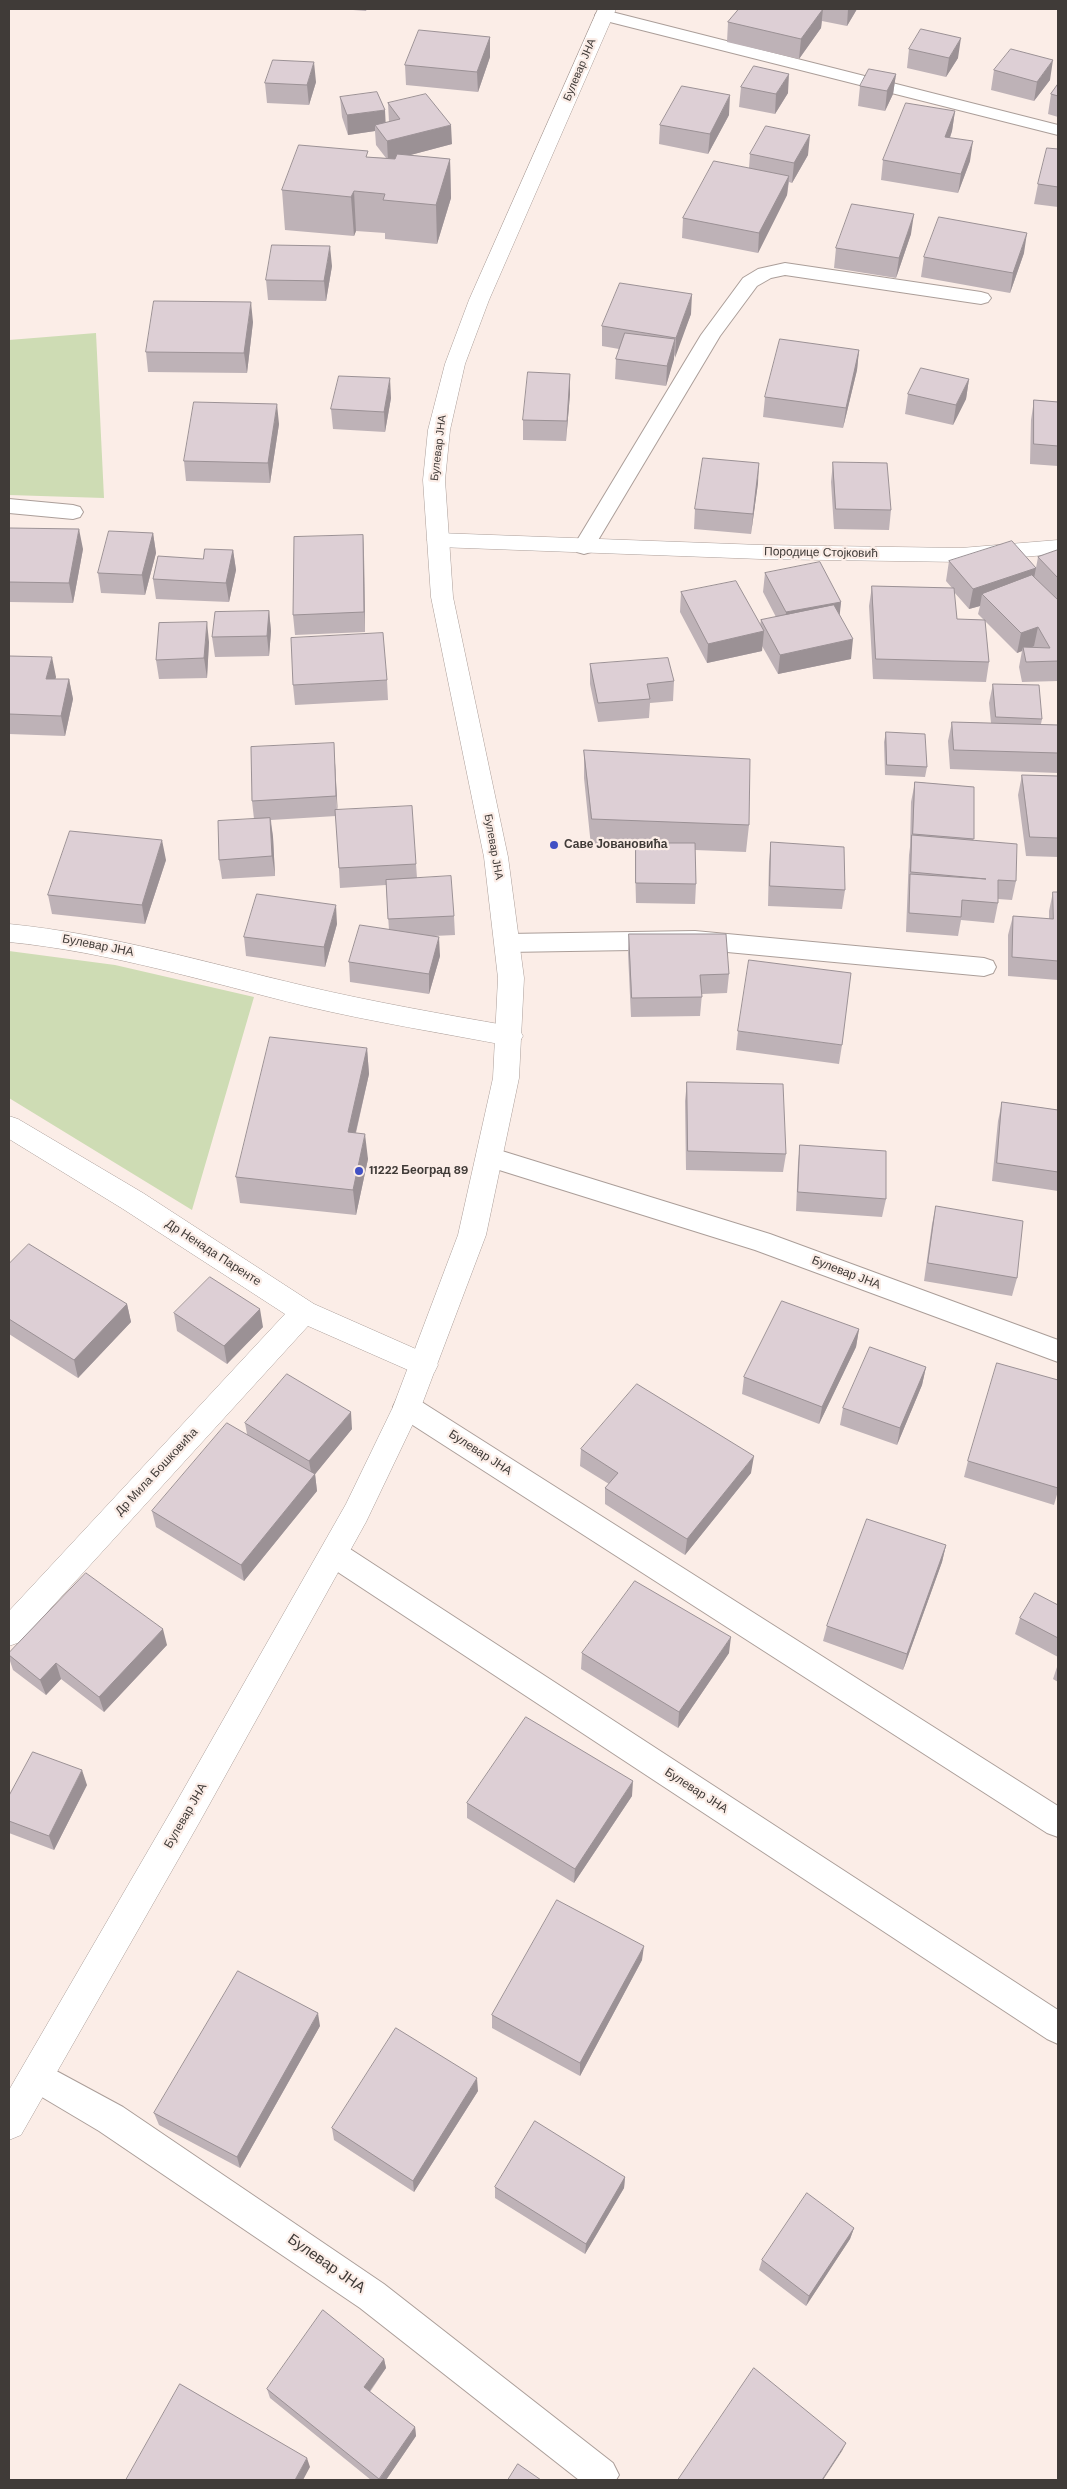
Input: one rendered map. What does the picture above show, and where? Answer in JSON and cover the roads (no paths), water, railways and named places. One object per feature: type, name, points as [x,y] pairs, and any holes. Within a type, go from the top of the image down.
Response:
[{"type":"main road","name":"Булевар ЈНА","points":[[9,2123],[356,1513],[407,1407],[472,1235],[506,1078],[510,1036],[511,978],[496,857],[442,597],[434,480],[438,438],[455,364],[479,300],[605,12]]},
{"type":"main road","name":"Породице Стојковић","points":[[438,540],[584,546],[961,555],[1058,547]]},
{"type":"main road","name":"Булевар ЈНА","points":[[9,933],[80,942],[145,956],[305,996],[510,1036]]},
{"type":"main road","name":"Др Ненада Паренте","points":[[9,1126],[133,1201],[304,1312],[424,1365]]},
{"type":"main road","name":"Др Мила Бошковића","points":[[9,1632],[304,1312]]},
{"type":"lane","points":[[605,12],[1058,130]]},
{"type":"lane","points":[[584,546],[711,335],[750,282],[765,273],[785,269],[980,298]]},
{"type":"lane","points":[[9,506],[73,512]]},
{"type":"lane","points":[[507,943],[695,940],[984,967]]},
{"type":"lane","name":"Булевар ЈНА","points":[[489,1157],[761,1241],[1058,1351]]},
{"type":"lane","name":"Булевар ЈНА","points":[[407,1407],[1058,1823]]},
{"type":"lane","name":"Булевар ЈНА","points":[[334,1554],[1058,2028]]},
{"type":"lane","name":"Булевар ЈНА","points":[[36,2076],[111,2119],[372,2296],[600,2475]]},
{"type":"place","name":"Саве Јовановића","points":[[554,845]]},
{"type":"place","name":"11222 Београд 89","points":[[359,1171]]}]
